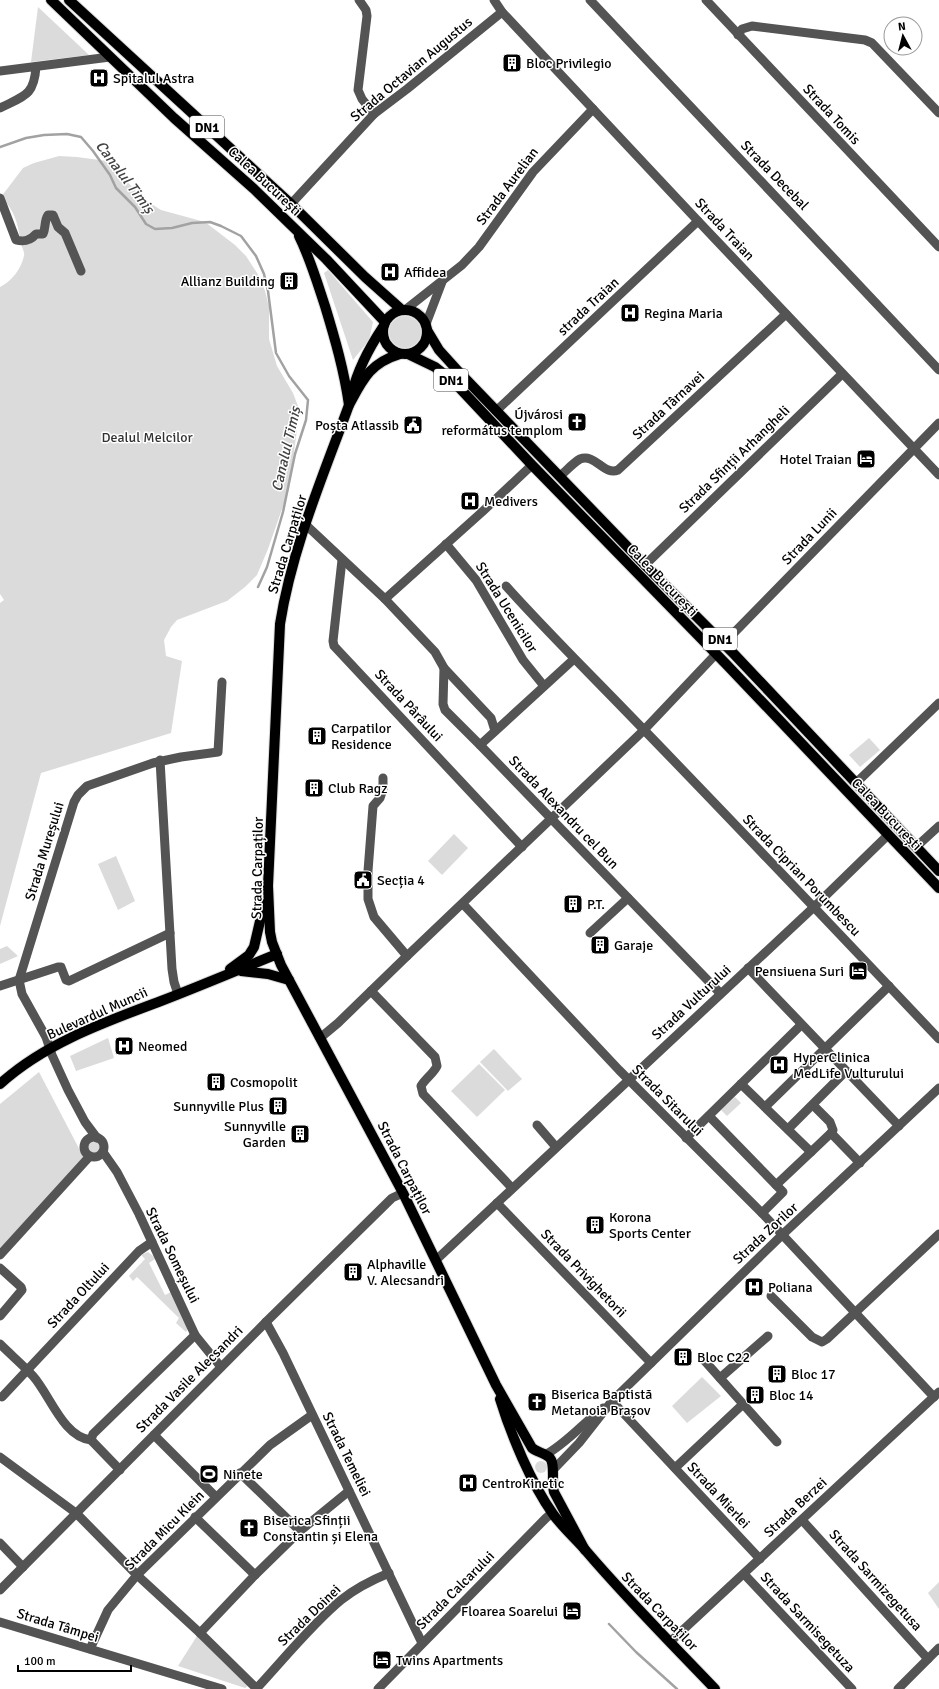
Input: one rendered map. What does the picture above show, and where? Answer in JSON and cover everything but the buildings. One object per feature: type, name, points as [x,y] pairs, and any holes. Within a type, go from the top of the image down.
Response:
[{"type":"main road","name":"Calea București","points":[[51,0],[174,118],[254,189],[326,259],[384,324]]},
{"type":"main road","name":"Calea București","points":[[69,0],[291,204],[365,277],[404,310]]},
{"type":"main road","points":[[297,231],[312,266],[334,334],[344,370],[349,405]]},
{"type":"main road","points":[[384,324],[390,315],[404,310]]},
{"type":"main road","name":"DN1","points":[[404,310],[417,314],[426,327]]},
{"type":"main road","name":"DN1","points":[[384,324],[384,340],[388,347],[404,354]]},
{"type":"main road","name":"Strada Carpaților","points":[[384,324],[359,369],[349,405],[306,525],[291,571],[284,599],[280,624],[268,886],[270,932],[277,954],[289,980],[403,1193],[496,1385],[532,1448],[551,1459],[553,1472],[552,1484],[556,1499],[585,1550]]},
{"type":"main road","name":"Calea București","points":[[426,327],[432,340],[444,355],[645,565],[724,643],[939,871]]},
{"type":"main road","points":[[404,354],[420,348],[427,337],[426,327]]},
{"type":"main road","name":"Calea București","points":[[404,354],[435,367],[454,382],[939,888]]},
{"type":"main road","name":"Strada Carpaților","points":[[349,405],[373,368],[381,361],[404,354]]},
{"type":"main road","name":"Bulevardul Muncii","points":[[213,981],[243,960],[249,955],[254,947],[268,886]]},
{"type":"main road","name":"Bulevardul Muncii","points":[[0,1084],[18,1069],[50,1048],[96,1027],[277,954]]},
{"type":"main road","name":"Bulevardul Muncii","points":[[237,971],[268,974],[289,980]]},
{"type":"main road","name":"Strada Carpaților","points":[[496,1385],[508,1421],[528,1471],[552,1513],[608,1577],[715,1689]]},
{"type":"main road","points":[[527,1467],[533,1456],[543,1454]]},
{"type":"main road","points":[[533,1478],[537,1480],[545,1480],[553,1472]]},
{"type":"street","points":[[359,0],[366,10],[367,16],[358,90],[362,99],[374,114]]},
{"type":"street","name":"Strada Traian","points":[[494,0],[502,12],[842,374],[939,475]]},
{"type":"street","name":"Strada Decebal","points":[[590,0],[939,370]]},
{"type":"street","name":"Strada Tomis","points":[[706,0],[939,247]]},
{"type":"street","name":"Strada Octavian Augustus","points":[[291,204],[374,114],[502,12]]},
{"type":"street","points":[[738,35],[742,29],[752,26],[865,40],[872,43],[939,113]]},
{"type":"street","points":[[0,71],[110,57]]},
{"type":"street","points":[[0,108],[30,91],[35,80],[36,67]]},
{"type":"street","name":"Strada Aurelian","points":[[404,310],[462,265],[479,247],[538,166],[593,109]]},
{"type":"street","points":[[0,198],[16,240],[26,241],[36,234],[43,234],[45,230],[45,219],[48,215],[53,215],[58,227],[65,233],[81,271]]},
{"type":"street","name":"strada Traian","points":[[496,410],[698,221]]},
{"type":"street","points":[[426,327],[442,281]]},
{"type":"street","name":"Strada Târnavei","points":[[560,476],[583,458],[591,459],[611,471],[618,470],[786,314]]},
{"type":"street","name":"Strada Sfinții Arhangheli","points":[[645,565],[842,374]]},
{"type":"street","name":"Strada Lunii","points":[[724,643],[939,423]]},
{"type":"street","points":[[385,599],[532,465]]},
{"type":"street","points":[[306,525],[385,599],[435,652],[444,668],[491,718],[495,731]]},
{"type":"street","name":"Strada Ucenicilor","points":[[446,544],[476,580],[523,660],[544,686]]},
{"type":"street","name":"Strada Pârâului","points":[[342,560],[334,646],[522,847]]},
{"type":"street","points":[[506,586],[643,731]]},
{"type":"street","points":[[320,1038],[338,1024],[406,956],[463,904],[643,731],[716,654]]},
{"type":"street","points":[[480,745],[574,659]]},
{"type":"street","name":"Strada Alexandru cel Bun","points":[[444,668],[444,707],[720,993]]},
{"type":"street","name":"Strada Mureșului","points":[[19,980],[74,802],[78,795],[83,789],[94,783],[160,760],[218,752],[222,682]]},
{"type":"street","points":[[856,783],[939,703]]},
{"type":"street","name":"Strada Ciprian Porumbescu","points":[[643,731],[814,907],[939,1039]]},
{"type":"street","points":[[160,760],[172,969],[178,994]]},
{"type":"street","points":[[383,778],[383,789],[380,798],[373,806],[368,871],[368,899],[374,917],[406,956]]},
{"type":"street","points":[[916,847],[939,826]]},
{"type":"street","name":"Strada Vulturului","points":[[436,1260],[720,993],[814,907],[888,835]]},
{"type":"street","points":[[590,932],[628,898]]},
{"type":"street","name":"Strada Sitarului","points":[[463,904],[628,1080],[762,1213],[855,1314],[936,1395]]},
{"type":"street","points":[[0,986],[58,967],[61,968],[66,980],[69,981],[170,933]]},
{"type":"street","points":[[748,968],[801,1026],[899,1126]]},
{"type":"street","points":[[19,980],[22,994],[46,1037],[50,1048]]},
{"type":"street","points":[[766,1107],[889,986]]},
{"type":"street","points":[[371,991],[432,1053],[437,1062],[434,1073],[421,1086],[423,1094],[512,1188]]},
{"type":"street","points":[[686,1138],[801,1026]]},
{"type":"street","name":"Strada Someșului","points":[[50,1048],[58,1069],[85,1122],[97,1138],[103,1142],[103,1152],[117,1172],[152,1242],[195,1335],[221,1367]]},
{"type":"street","points":[[788,1129],[846,1071]]},
{"type":"street","points":[[742,1084],[811,1152]]},
{"type":"street","name":"Strada Zorilor","points":[[543,1454],[558,1447],[587,1420],[612,1401],[782,1235],[939,1088]]},
{"type":"street","points":[[762,1213],[783,1192],[776,1185],[833,1130],[832,1126],[813,1105]]},
{"type":"street","name":"Strada Sitarului","points":[[709,1116],[776,1185]]},
{"type":"street","name":"Strada Someșului","points":[[85,1122],[85,1152],[90,1156]]},
{"type":"street","points":[[537,1125],[556,1147]]},
{"type":"street","points":[[831,1133],[860,1163]]},
{"type":"street","points":[[85,1142],[90,1138],[97,1138]]},
{"type":"street","points":[[0,1255],[90,1156],[96,1157],[103,1152]]},
{"type":"street","name":"Strada Vasile Alecsandri","points":[[0,1590],[266,1322],[392,1198],[403,1193]]},
{"type":"street","name":"Strada Privighetorii","points":[[497,1203],[651,1363]]},
{"type":"street","points":[[772,1296],[812,1337],[822,1342],[855,1314],[939,1234]]},
{"type":"street","name":"Strada Oltului","points":[[2,1397],[139,1251],[152,1242]]},
{"type":"street","points":[[0,1268],[21,1287],[22,1290],[0,1316]]},
{"type":"street","name":"Strada Temeliei","points":[[266,1322],[283,1353],[422,1643]]},
{"type":"street","points":[[91,1440],[93,1434],[195,1335]]},
{"type":"street","points":[[720,1378],[768,1336]]},
{"type":"street","points":[[0,1344],[27,1370],[43,1389],[58,1415],[69,1427],[83,1439],[91,1440],[120,1470]]},
{"type":"street","points":[[703,1359],[742,1405],[777,1442]]},
{"type":"street","name":"Strada Berzei","points":[[670,1642],[936,1395]]},
{"type":"street","name":"Strada Zorilor","points":[[553,1472],[579,1443],[612,1401]]},
{"type":"street","name":"Strada Mierlei","points":[[612,1401],[760,1559]]},
{"type":"street","name":"Strada Mierlei","points":[[674,1468],[742,1405]]},
{"type":"street","name":"Strada Micu Klein","points":[[90,1649],[108,1610],[137,1575],[270,1445],[312,1415]]},
{"type":"street","points":[[154,1435],[216,1497]]},
{"type":"street","points":[[0,1457],[76,1513],[137,1575],[200,1633],[257,1689]]},
{"type":"street","points":[[240,1473],[300,1531]]},
{"type":"street","points":[[200,1633],[255,1575],[300,1531],[349,1491]]},
{"type":"street","name":"Strada Calcarului","points":[[378,1689],[552,1513]]},
{"type":"street","points":[[195,1517],[255,1575]]},
{"type":"street","name":"Strada Sarmizegetusa","points":[[802,1520],[928,1659]]},
{"type":"street","points":[[0,1543],[24,1567]]},
{"type":"street","name":"Strada Doinei","points":[[257,1689],[319,1622],[341,1601],[357,1589],[389,1573]]},
{"type":"street","name":"Strada Sarmisegetuza","points":[[744,1574],[852,1689]]},
{"type":"street","name":"Strada Tâmpei","points":[[0,1622],[219,1689]]},
{"type":"street","points":[[898,1689],[939,1648]]},
{"type":"green space","points":[[38,7],[89,55],[31,62]]},
{"type":"green space","name":"Dealul Melcilor","points":[[59,156],[107,161],[142,198],[161,210],[205,222],[235,245],[246,256],[259,276],[265,291],[269,307],[269,339],[277,366],[293,393],[298,406],[298,422],[289,489],[268,549],[257,575],[245,587],[227,601],[177,620],[171,627],[164,640],[166,656],[182,661],[171,733],[41,773],[0,926],[0,603],[4,600],[0,594],[0,287],[15,274],[23,261],[24,254],[16,219],[10,208],[1,197],[23,168],[34,163]]},
{"type":"green space","points":[[328,270],[373,322],[369,340],[353,360],[324,273]]},
{"type":"green space","points":[[405,316],[411,317],[418,323],[421,332],[420,338],[414,345],[405,348],[399,347],[392,341],[389,332],[390,326],[396,319]]},
{"type":"green space","points":[[869,738],[880,750],[860,767],[849,755]]},
{"type":"green space","points":[[454,834],[468,848],[442,875],[428,861]]},
{"type":"green space","points":[[116,856],[135,901],[118,910],[98,864]]},
{"type":"green space","points":[[7,946],[18,956],[0,964],[0,949]]},
{"type":"green space","points":[[108,1038],[114,1058],[76,1071],[70,1056]]},
{"type":"green space","points":[[494,1049],[522,1079],[508,1091],[480,1062]]},
{"type":"green space","points":[[479,1064],[505,1090],[477,1117],[451,1091]]},
{"type":"green space","points":[[39,1072],[85,1160],[0,1252],[0,1104]]},
{"type":"green space","points":[[735,1097],[741,1103],[727,1116],[721,1110]]},
{"type":"green space","points":[[91,1140],[97,1140],[101,1144],[101,1150],[97,1154],[91,1154],[87,1150],[87,1144]]},
{"type":"green space","points":[[148,1252],[155,1259],[149,1263],[165,1295],[171,1292],[188,1329],[186,1332],[176,1323],[179,1318],[137,1277],[133,1281],[129,1276],[145,1259],[141,1255]]},
{"type":"green space","points":[[702,1377],[721,1396],[687,1423],[672,1406]]},
{"type":"green space","points":[[539,1461],[543,1461],[547,1467],[543,1473],[539,1473],[535,1469],[535,1465]]},
{"type":"green space","points":[[939,1582],[939,1609],[928,1593]]},
{"type":"green space","points":[[197,1636],[249,1685],[245,1688],[178,1666]]},
{"type":"waterway","name":"Canalul Timiș","points":[[0,147],[26,138],[44,135],[67,134],[81,137],[110,175],[116,188],[135,207],[146,224],[155,229],[172,228],[192,223],[210,222],[241,236],[256,256],[264,274],[268,291],[276,353],[289,376],[308,400],[306,420],[295,454],[283,512],[267,567],[258,587]]},
{"type":"waterway","name":"Canalul Timiș","points":[[609,1624],[636,1652],[677,1689]]},
{"type":"place","name":"Bloc Privilegio","points":[[512,63]]},
{"type":"place","name":"Spitalul Astra","points":[[99,78]]},
{"type":"place","name":"Affidea","points":[[390,272]]},
{"type":"place","name":"Allianz Building","points":[[289,281]]},
{"type":"place","name":"Regina Maria","points":[[630,313]]},
{"type":"place","name":"Újvárosi református templom","points":[[577,422]]},
{"type":"place","name":"Poșta Atlassib","points":[[413,425]]},
{"type":"place","name":"Hotel Traian","points":[[866,459]]},
{"type":"place","name":"Medivers","points":[[470,501]]},
{"type":"place","name":"Carpatilor Residence","points":[[317,736]]},
{"type":"place","name":"Club Ragz","points":[[314,788]]},
{"type":"place","name":"Secția 4","points":[[363,880]]},
{"type":"place","name":"P.T.","points":[[573,904]]},
{"type":"place","name":"Garaje","points":[[600,945]]},
{"type":"place","name":"Pensiuena Suri","points":[[858,971]]},
{"type":"place","name":"Neomed","points":[[124,1046]]},
{"type":"place","name":"HyperClinica MedLife Vulturului","points":[[779,1065]]},
{"type":"place","name":"Cosmopolit","points":[[216,1082]]},
{"type":"place","name":"Sunnyville Plus","points":[[278,1106]]},
{"type":"place","name":"Sunnyville Garden","points":[[300,1134]]},
{"type":"place","name":"Korona Sports Center","points":[[595,1225]]},
{"type":"place","name":"Alphaville V. Alecsandri","points":[[353,1272]]},
{"type":"place","name":"Poliana","points":[[754,1287]]},
{"type":"place","name":"Bloc C22","points":[[683,1357]]},
{"type":"place","name":"Bloc 17","points":[[777,1374]]},
{"type":"place","name":"Bloc 14","points":[[755,1395]]},
{"type":"place","name":"Biserica Baptistă Metanoia Brașov","points":[[537,1402]]},
{"type":"place","name":"Ninete","points":[[209,1474]]},
{"type":"place","name":"CentroKinetic","points":[[468,1483]]},
{"type":"place","name":"Biserica Sfinții Constantin și Elena","points":[[249,1528]]},
{"type":"place","name":"Floarea Soarelui","points":[[572,1611]]},
{"type":"place","name":"Twins Apartments","points":[[382,1660]]}]
